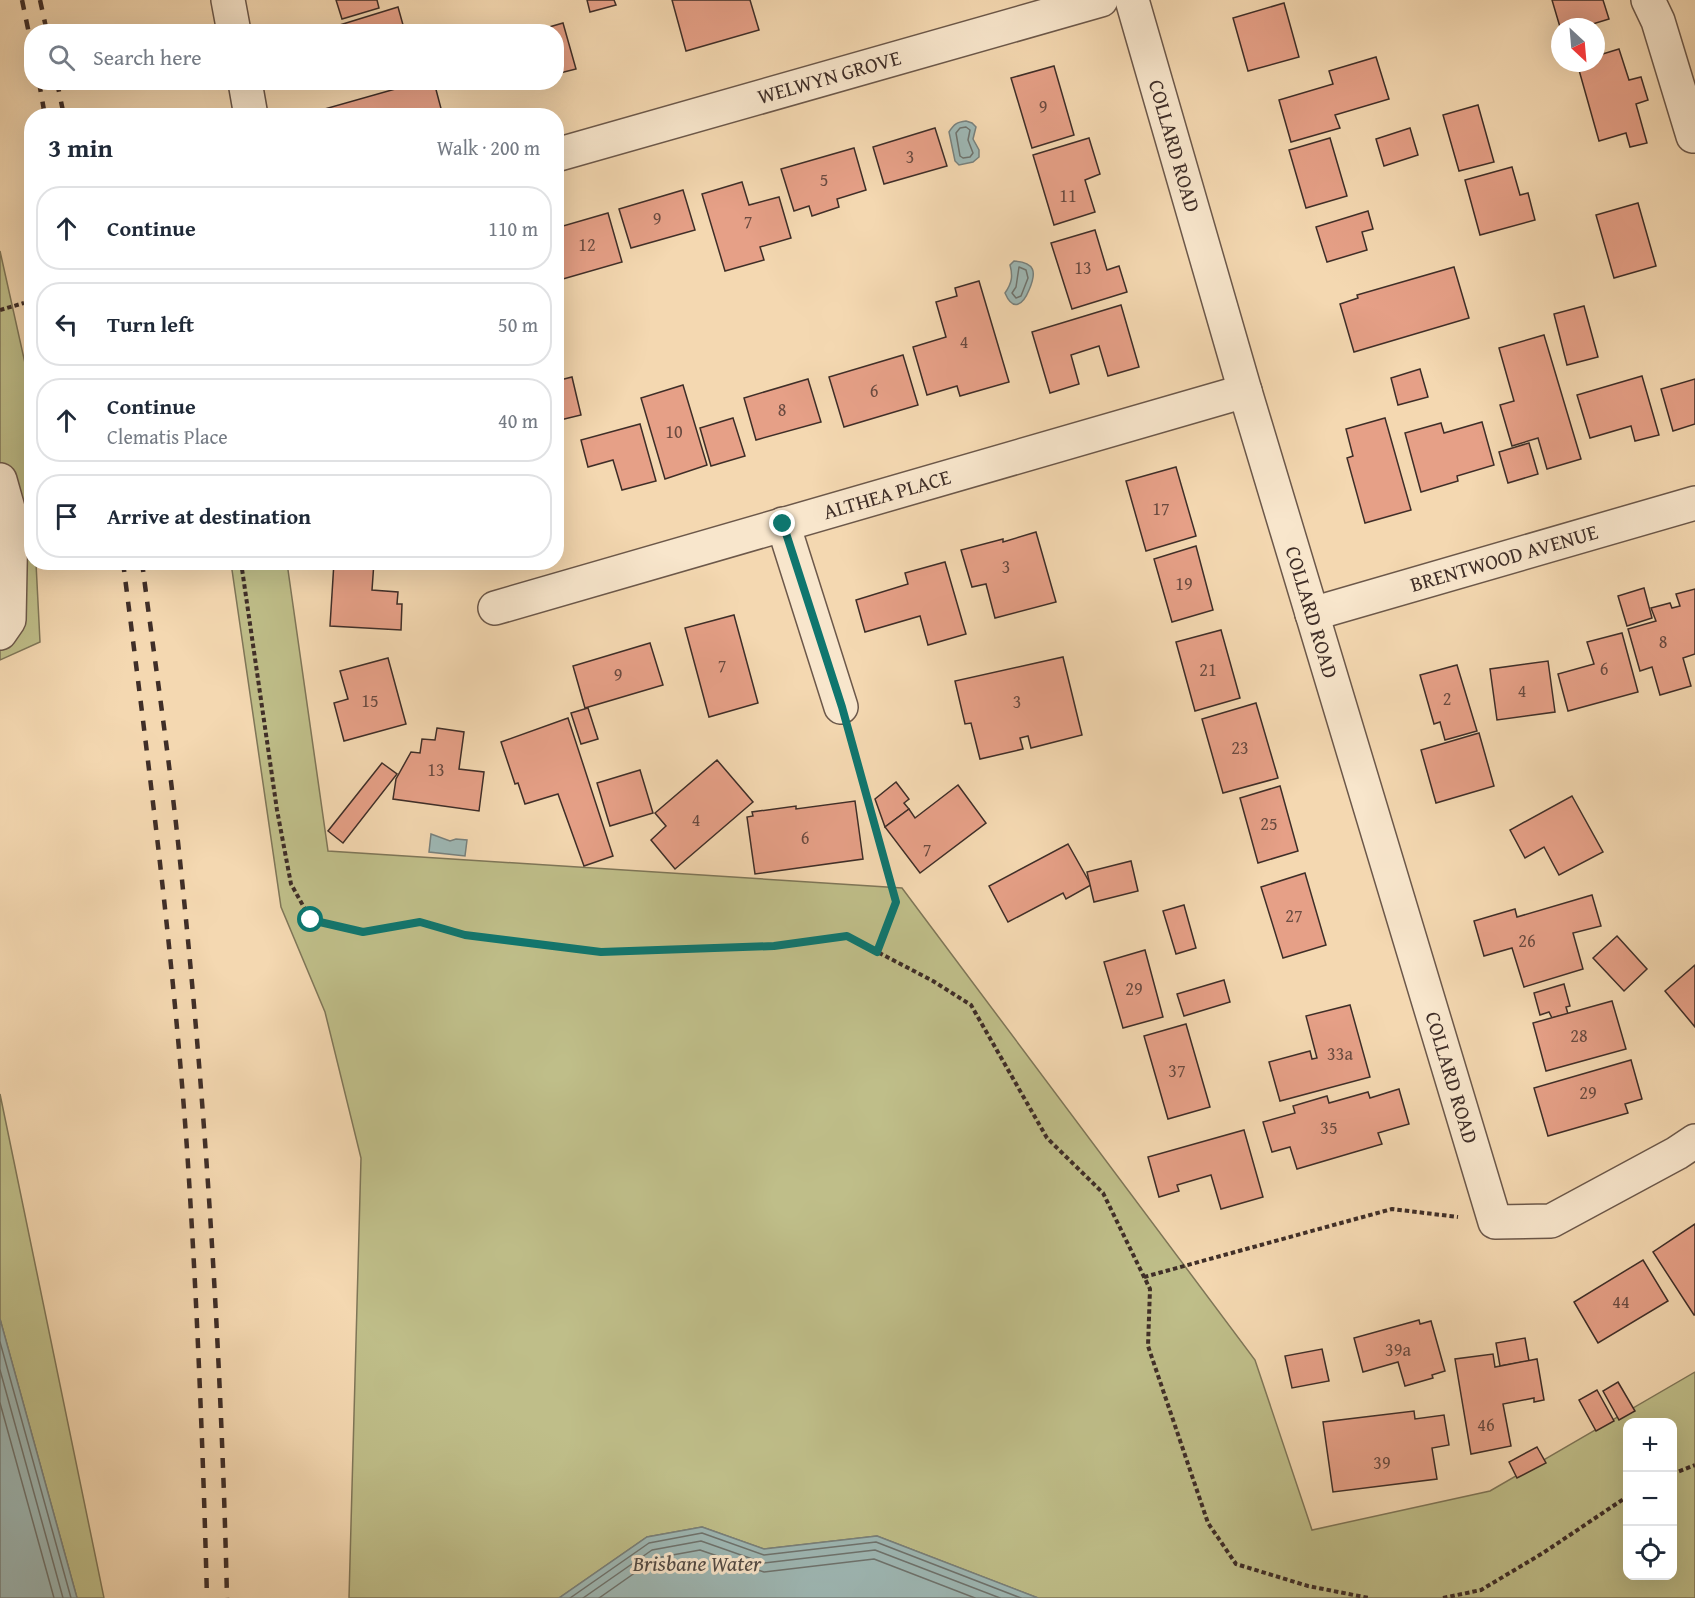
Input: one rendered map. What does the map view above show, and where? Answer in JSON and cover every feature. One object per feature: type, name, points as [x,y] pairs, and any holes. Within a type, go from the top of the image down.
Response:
[{"type":"street","points":[[228,0],[232,24]]},
{"type":"street","name":"WELWYN GROVE","points":[[564,153],[1101,0]]},
{"type":"street","name":"COLLARD ROAD","points":[[1132,0],[1245,391],[1495,1222]]},
{"type":"street","points":[[1648,0],[1658,21],[1693,136]]},
{"type":"street","points":[[246,90],[250,108]]},
{"type":"street","name":"ALTHEA PLACE","points":[[495,608],[1245,391]]},
{"type":"street","points":[[0,480],[11,519],[9,620],[0,633]]},
{"type":"street","name":"BRENTWOOD AVENUE","points":[[1312,614],[1695,503]]},
{"type":"street","points":[[783,524],[842,707]]},
{"type":"street","points":[[1495,1222],[1551,1221],[1695,1141]]},
{"type":"path","points":[[0,310],[24,303]]},
{"type":"path","points":[[242,570],[277,810],[291,884],[311,920],[363,932],[420,922],[465,935],[601,952],[774,946],[847,936],[933,981],[971,1005],[1047,1138],[1103,1193],[1150,1289],[1148,1346],[1208,1523],[1236,1564],[1308,1586],[1369,1598]]},
{"type":"path","points":[[842,707],[896,902],[877,952]]},
{"type":"path","points":[[1144,1277],[1392,1209],[1495,1222]]},
{"type":"path","points":[[1677,1472],[1695,1466]]},
{"type":"path","points":[[1443,1598],[1481,1590],[1543,1553],[1623,1499]]},
{"type":"shaded area","points":[[0,251],[24,359],[24,570],[36,570],[40,642],[0,660]]},
{"type":"shaded area","points":[[232,570],[288,570],[328,851],[902,888],[1255,1360],[1312,1530],[1490,1491],[1695,1372],[1695,1598],[1038,1598],[877,1536],[764,1549],[702,1527],[647,1537],[559,1598],[349,1598],[361,1158],[325,1012],[281,907]]},
{"type":"shaded area","points":[[0,1094],[104,1598],[77,1598],[0,1319]]},
{"type":"water","points":[[966,121],[976,127],[973,139],[979,150],[979,157],[973,162],[959,165],[955,161],[949,132],[956,124]]},
{"type":"water","points":[[1014,261],[1026,263],[1033,273],[1032,284],[1027,295],[1018,304],[1011,303],[1005,293],[1011,279],[1010,265]]},
{"type":"water","points":[[431,834],[450,841],[467,840],[465,856],[429,852]]},
{"type":"water","points":[[0,1319],[77,1598],[0,1598]]},
{"type":"water","name":"Brisbane Water","points":[[702,1527],[764,1549],[877,1536],[1038,1598],[559,1598],[647,1537]]},
{"type":"building","points":[[336,0],[377,0],[379,8],[342,19]]},
{"type":"building","points":[[587,0],[614,0],[616,5],[590,12]]},
{"type":"building","points":[[672,0],[750,0],[759,30],[686,51]]},
{"type":"building","points":[[1552,0],[1603,0],[1609,19],[1605,20],[1605,18],[1557,18]]},
{"type":"building","points":[[1284,3],[1299,57],[1248,71],[1233,18]]},
{"type":"building","points":[[398,7],[403,24],[343,24]]},
{"type":"building","points":[[564,27],[576,69],[564,72]]},
{"type":"building","points":[[1619,49],[1629,80],[1641,77],[1648,100],[1636,104],[1647,143],[1630,147],[1626,133],[1599,141],[1580,72],[1605,72],[1605,53]]},
{"type":"building","points":[[1376,57],[1389,99],[1335,115],[1340,128],[1291,142],[1279,100],[1333,84],[1329,71]]},
{"type":"building","points":[[1054,66],[1074,135],[1032,148],[1011,78]]},
{"type":"building","points":[[392,90],[436,90],[441,108],[328,108]]},
{"type":"building","points":[[1478,105],[1494,162],[1459,171],[1443,115]]},
{"type":"building","points":[[935,128],[947,166],[884,184],[873,147]]},
{"type":"building","points":[[1410,128],[1418,155],[1384,166],[1376,139]]},
{"type":"building","points":[[1089,138],[1100,174],[1085,180],[1095,212],[1054,225],[1033,155]]},
{"type":"building","points":[[1330,138],[1347,196],[1306,208],[1289,150]]},
{"type":"building","points":[[854,148],[866,190],[837,199],[839,207],[812,216],[809,206],[794,211],[781,169]]},
{"type":"building","points":[[1512,167],[1520,195],[1528,193],[1535,220],[1480,235],[1465,180]]},
{"type":"building","points":[[742,182],[749,205],[779,197],[791,238],[760,247],[764,260],[725,271],[702,194]]},
{"type":"building","points":[[683,190],[695,230],[631,248],[619,209]]},
{"type":"building","points":[[1638,203],[1656,266],[1614,278],[1596,215]]},
{"type":"building","points":[[1368,211],[1373,229],[1362,232],[1367,250],[1327,262],[1316,227]]},
{"type":"building","points":[[608,213],[622,262],[564,279],[564,226]]},
{"type":"building","points":[[1095,230],[1107,270],[1119,266],[1127,292],[1072,309],[1051,243]]},
{"type":"building","points":[[1454,267],[1469,318],[1354,352],[1340,304],[1358,298],[1357,295]]},
{"type":"building","points":[[979,281],[1009,382],[960,396],[957,386],[927,395],[913,347],[946,337],[936,302],[957,296],[955,288]]},
{"type":"building","points":[[1121,305],[1139,367],[1108,376],[1099,346],[1071,355],[1079,384],[1050,393],[1032,332]]},
{"type":"building","points":[[1584,306],[1598,357],[1567,365],[1554,314]]},
{"type":"building","points":[[1544,335],[1581,459],[1547,469],[1538,438],[1512,446],[1500,405],[1514,401],[1499,348]]},
{"type":"building","points":[[903,355],[918,405],[844,427],[829,377]]},
{"type":"building","points":[[1420,369],[1428,397],[1398,405],[1391,378]]},
{"type":"building","points":[[1642,376],[1659,435],[1635,441],[1631,426],[1590,438],[1577,395]]},
{"type":"building","points":[[572,377],[581,415],[564,419],[564,379]]},
{"type":"building","points":[[808,379],[821,422],[756,440],[744,398]]},
{"type":"building","points":[[1695,379],[1695,424],[1673,431],[1661,389]]},
{"type":"building","points":[[683,385],[707,465],[665,479],[641,398]]},
{"type":"building","points":[[733,418],[745,456],[711,466],[700,428]]},
{"type":"building","points":[[1385,418],[1411,510],[1365,523],[1347,458],[1353,456],[1346,429]]},
{"type":"building","points":[[1482,422],[1494,465],[1457,476],[1458,481],[1421,492],[1405,433],[1441,423],[1444,433]]},
{"type":"building","points":[[640,424],[656,481],[622,490],[613,460],[588,467],[581,440]]},
{"type":"building","points":[[1529,443],[1538,474],[1508,483],[1499,452]]},
{"type":"building","points":[[1176,467],[1196,536],[1146,551],[1126,481]]},
{"type":"building","points":[[1036,532],[1056,602],[995,618],[986,584],[972,587],[961,550],[1003,539],[1003,542]]},
{"type":"building","points":[[1196,546],[1213,610],[1172,622],[1154,559]]},
{"type":"building","points":[[945,562],[966,634],[928,645],[920,616],[865,632],[856,600],[908,584],[905,573]]},
{"type":"building","points":[[334,570],[373,570],[372,590],[398,592],[397,604],[402,604],[401,630],[330,626]]},
{"type":"building","points":[[1644,588],[1652,618],[1627,626],[1618,596]]},
{"type":"building","points":[[1695,589],[1695,654],[1683,658],[1691,686],[1660,695],[1652,667],[1640,671],[1628,629],[1656,621],[1651,608],[1670,603],[1672,608],[1680,606],[1676,594]]},
{"type":"building","points":[[734,615],[758,703],[709,717],[685,628]]},
{"type":"building","points":[[1221,630],[1240,698],[1195,711],[1176,642]]},
{"type":"building","points":[[1622,633],[1638,692],[1568,711],[1558,674],[1594,664],[1587,642]]},
{"type":"building","points":[[650,643],[663,685],[585,708],[573,666]]},
{"type":"building","points":[[1063,657],[1082,735],[1031,748],[1028,736],[1020,738],[1023,749],[980,759],[971,723],[965,724],[955,681]]},
{"type":"building","points":[[388,658],[406,724],[344,741],[334,703],[348,699],[340,671]]},
{"type":"building","points":[[1548,661],[1555,712],[1497,720],[1490,669]]},
{"type":"building","points":[[1457,665],[1477,731],[1445,740],[1440,722],[1434,724],[1420,675]]},
{"type":"building","points":[[1256,703],[1278,778],[1223,793],[1202,719]]},
{"type":"building","points":[[588,708],[598,739],[581,744],[571,713]]},
{"type":"building","points":[[568,718],[613,856],[584,866],[558,794],[525,804],[518,783],[515,784],[501,742]]},
{"type":"building","points":[[437,728],[464,732],[459,769],[484,772],[479,811],[393,799],[396,779],[411,752],[420,753],[422,739],[435,740]]},
{"type":"building","points":[[1479,733],[1494,786],[1436,803],[1421,750]]},
{"type":"building","points":[[717,760],[753,802],[675,869],[651,840],[666,826],[655,813]]},
{"type":"building","points":[[382,763],[397,774],[343,843],[328,831]]},
{"type":"building","points":[[640,770],[653,813],[610,826],[597,783]]},
{"type":"building","points":[[896,782],[909,799],[904,803],[909,809],[885,827],[875,799]]},
{"type":"building","points":[[958,785],[986,823],[920,873],[885,827],[909,809],[915,818]]},
{"type":"building","points":[[1280,786],[1298,851],[1258,863],[1240,798]]},
{"type":"building","points":[[1572,796],[1603,852],[1559,875],[1544,847],[1525,858],[1510,830]]},
{"type":"building","points":[[855,801],[863,859],[755,874],[747,817],[753,816],[752,812]]},
{"type":"building","points":[[1068,844],[1091,885],[1066,899],[1063,893],[1008,922],[989,886]]},
{"type":"building","points":[[1131,861],[1138,891],[1094,902],[1087,872]]},
{"type":"building","points":[[1305,873],[1326,945],[1283,958],[1261,887]]},
{"type":"building","points":[[1592,895],[1601,926],[1573,933],[1583,969],[1524,987],[1512,948],[1484,956],[1474,921],[1515,909],[1517,917]]},
{"type":"building","points":[[1184,905],[1196,948],[1176,954],[1163,911]]},
{"type":"building","points":[[1617,936],[1647,969],[1624,991],[1593,958]]},
{"type":"building","points":[[1145,950],[1163,1017],[1123,1028],[1104,962]]},
{"type":"building","points":[[1695,965],[1695,1027],[1665,991]]},
{"type":"building","points":[[1224,980],[1230,1002],[1184,1016],[1177,994]]},
{"type":"building","points":[[1564,984],[1570,1006],[1566,1007],[1568,1014],[1552,1018],[1549,1012],[1540,1015],[1534,993]]},
{"type":"building","points":[[1612,1001],[1626,1049],[1546,1071],[1533,1023]]},
{"type":"building","points":[[1350,1005],[1370,1077],[1280,1101],[1269,1062],[1310,1051],[1312,1059],[1317,1058],[1306,1016]]},
{"type":"building","points":[[1186,1024],[1210,1107],[1168,1119],[1144,1036]]},
{"type":"building","points":[[1631,1060],[1642,1099],[1625,1104],[1628,1113],[1548,1136],[1534,1088]]},
{"type":"building","points":[[1399,1089],[1409,1124],[1378,1133],[1382,1144],[1297,1169],[1290,1147],[1272,1152],[1263,1122],[1295,1113],[1293,1106],[1327,1096],[1329,1103],[1368,1092],[1370,1098]]},
{"type":"building","points":[[1244,1130],[1263,1197],[1221,1209],[1211,1175],[1177,1185],[1179,1191],[1159,1197],[1148,1157]]},
{"type":"building","points":[[1695,1224],[1695,1315],[1694,1315],[1653,1252]]},
{"type":"building","points":[[1643,1260],[1668,1301],[1598,1343],[1574,1302]]},
{"type":"building","points":[[1419,1320],[1420,1324],[1431,1321],[1445,1371],[1432,1375],[1433,1378],[1405,1386],[1398,1362],[1363,1372],[1354,1338]]},
{"type":"building","points":[[1525,1338],[1529,1361],[1500,1366],[1496,1343]]},
{"type":"building","points":[[1322,1349],[1329,1381],[1292,1388],[1285,1356]]},
{"type":"building","points":[[1493,1354],[1495,1367],[1537,1359],[1544,1400],[1534,1402],[1534,1398],[1503,1404],[1511,1446],[1471,1454],[1455,1359]]},
{"type":"building","points":[[1618,1382],[1635,1411],[1619,1420],[1603,1391]]},
{"type":"building","points":[[1597,1390],[1614,1421],[1596,1431],[1579,1400]]},
{"type":"building","points":[[1414,1411],[1415,1419],[1444,1415],[1449,1445],[1432,1448],[1437,1479],[1333,1492],[1323,1422]]},
{"type":"building","points":[[1537,1447],[1546,1463],[1517,1478],[1509,1462]]},
{"type":"railway","points":[[22,0],[27,24]]},
{"type":"railway","points":[[40,0],[45,24]]},
{"type":"railway","points":[[40,90],[44,108]]},
{"type":"railway","points":[[59,90],[62,108]]},
{"type":"railway","points":[[124,570],[175,1002],[187,1149],[197,1317],[207,1598]]},
{"type":"railway","points":[[143,570],[174,807],[188,936],[204,1125],[221,1409],[227,1598]]},
{"type":"route","points":[[311,920],[363,932],[420,922],[465,935],[601,952],[774,946],[847,936],[877,952],[896,902],[842,707],[783,524]]}]
